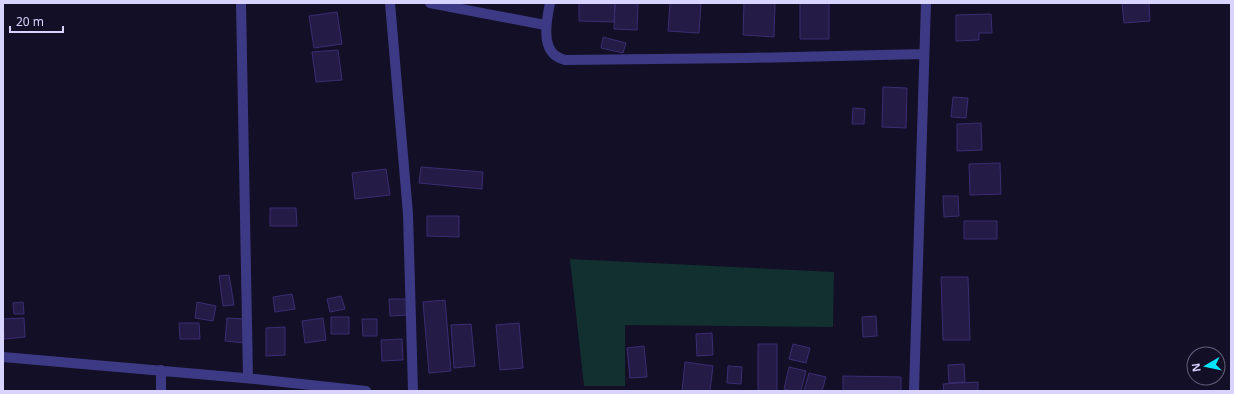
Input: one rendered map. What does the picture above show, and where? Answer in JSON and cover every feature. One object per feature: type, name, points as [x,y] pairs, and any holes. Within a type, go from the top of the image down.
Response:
[{"type":"street","points":[[242,3],[248,378]]},
{"type":"street","points":[[390,3],[408,214],[413,391]]},
{"type":"street","points":[[430,3],[545,25]]},
{"type":"street","points":[[550,3],[545,25],[548,46],[555,56],[565,60],[924,54]]},
{"type":"street","points":[[914,391],[926,3]]},
{"type":"street","points":[[3,357],[248,378],[366,391]]},
{"type":"street","points":[[161,370],[161,391]]},
{"type":"green space","points":[[570,259],[834,272],[833,327],[625,325],[625,386],[584,386]]},
{"type":"building","points":[[579,3],[615,3],[614,22],[579,21]]},
{"type":"building","points":[[615,3],[638,3],[637,30],[614,29]]},
{"type":"building","points":[[670,3],[701,3],[699,33],[668,31]]},
{"type":"building","points":[[744,3],[775,3],[774,37],[743,35]]},
{"type":"building","points":[[800,3],[829,3],[829,39],[800,39]]},
{"type":"building","points":[[1122,3],[1149,3],[1150,21],[1124,23]]},
{"type":"building","points":[[337,12],[342,44],[314,48],[309,16]]},
{"type":"building","points":[[991,14],[992,33],[979,33],[979,40],[956,41],[956,15]]},
{"type":"building","points":[[603,37],[626,43],[623,53],[601,48]]},
{"type":"building","points":[[338,50],[342,80],[316,82],[312,52]]},
{"type":"building","points":[[883,87],[907,88],[906,128],[882,127]]},
{"type":"building","points":[[953,97],[968,98],[966,118],[951,117]]},
{"type":"building","points":[[853,108],[865,109],[864,124],[852,124]]},
{"type":"building","points":[[981,123],[982,150],[957,151],[957,124]]},
{"type":"building","points":[[1000,163],[1001,194],[970,195],[969,164]]},
{"type":"building","points":[[421,167],[483,172],[482,189],[419,183]]},
{"type":"building","points":[[386,169],[390,195],[355,199],[352,173]]},
{"type":"building","points":[[943,196],[958,196],[959,216],[944,217]]},
{"type":"building","points":[[270,208],[296,208],[297,226],[270,226]]},
{"type":"building","points":[[427,216],[459,216],[459,237],[427,236]]},
{"type":"building","points":[[964,221],[997,221],[997,239],[964,239]]},
{"type":"building","points":[[229,275],[234,305],[223,306],[219,276]]},
{"type":"building","points":[[941,277],[968,277],[970,340],[943,340]]},
{"type":"building","points":[[292,294],[295,309],[275,312],[273,297]]},
{"type":"building","points":[[341,296],[345,309],[330,312],[327,299]]},
{"type":"building","points":[[389,299],[407,299],[407,315],[390,316]]},
{"type":"building","points":[[445,300],[451,371],[429,373],[423,302]]},
{"type":"building","points":[[23,302],[24,314],[14,314],[13,303]]},
{"type":"building","points":[[197,302],[216,306],[213,321],[195,318]]},
{"type":"building","points":[[876,316],[877,336],[863,337],[862,317]]},
{"type":"building","points":[[331,317],[349,317],[349,334],[331,334]]},
{"type":"building","points":[[24,318],[25,337],[4,339],[3,319]]},
{"type":"building","points":[[227,318],[247,319],[245,343],[225,341]]},
{"type":"building","points":[[323,318],[326,340],[305,343],[302,321]]},
{"type":"building","points":[[362,319],[377,319],[377,336],[363,336]]},
{"type":"building","points":[[179,323],[199,323],[200,339],[180,339]]},
{"type":"building","points":[[519,323],[523,368],[500,370],[496,325]]},
{"type":"building","points":[[471,324],[475,366],[454,368],[451,325]]},
{"type":"building","points":[[285,327],[285,355],[266,356],[266,328]]},
{"type":"building","points":[[712,333],[713,355],[697,356],[696,334]]},
{"type":"building","points":[[402,339],[403,360],[382,361],[381,340]]},
{"type":"building","points":[[758,344],[777,344],[777,391],[758,391]]},
{"type":"building","points":[[793,344],[810,348],[806,363],[789,359]]},
{"type":"building","points":[[644,346],[647,377],[630,378],[627,348]]},
{"type":"building","points":[[685,362],[713,366],[710,391],[682,391]]},
{"type":"building","points":[[964,364],[965,382],[949,383],[948,365]]},
{"type":"building","points":[[728,366],[742,367],[741,384],[727,383]]},
{"type":"building","points":[[789,367],[806,371],[801,391],[784,389]]},
{"type":"building","points":[[809,373],[826,377],[822,391],[804,391]]},
{"type":"building","points":[[843,376],[901,377],[901,391],[843,391]]},
{"type":"building","points":[[978,382],[978,391],[944,391],[943,384]]}]
